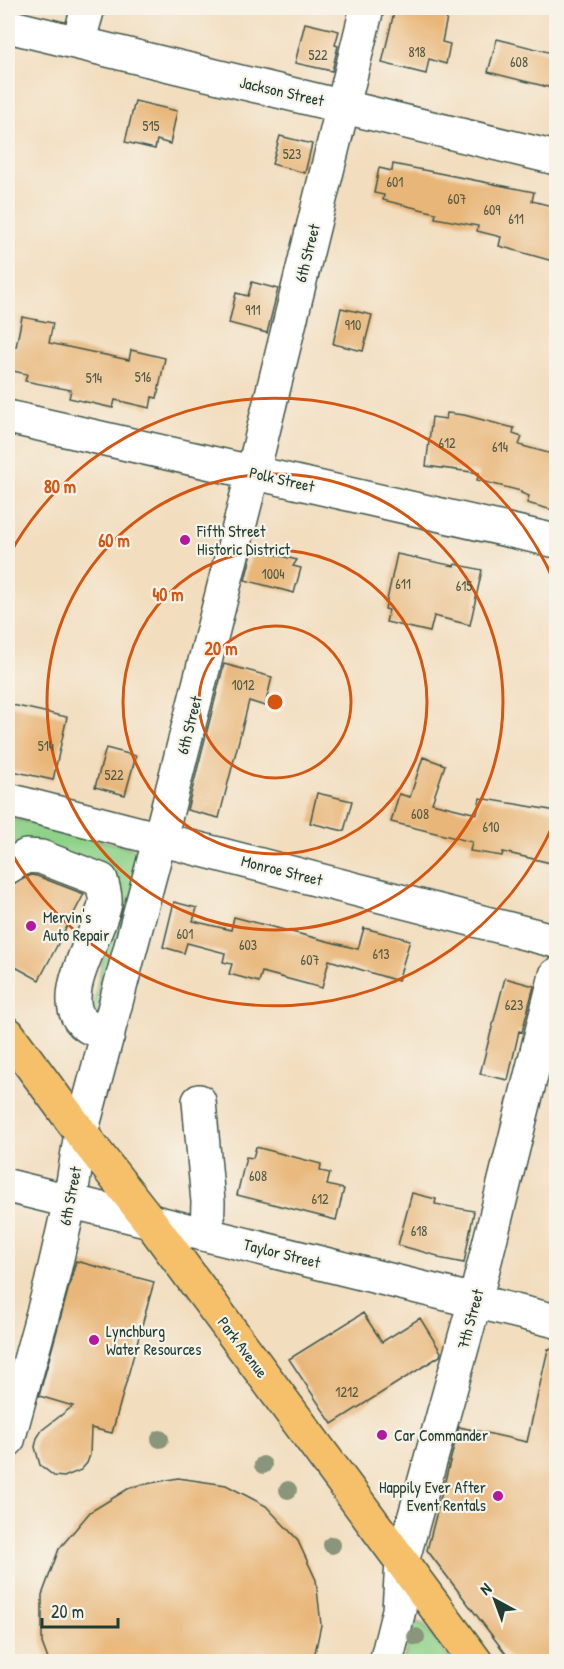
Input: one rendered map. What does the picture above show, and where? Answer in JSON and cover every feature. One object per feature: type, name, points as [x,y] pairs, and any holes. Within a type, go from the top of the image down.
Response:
[{"type":"main road","name":"Park Avenue","points":[[8,1034],[149,1220],[476,1662]]},
{"type":"street","points":[[78,43],[88,8]]},
{"type":"street","name":"6th Street","points":[[8,1440],[51,1284],[70,1201],[81,1133],[253,472],[367,8]]},
{"type":"street","name":"Jackson Street","points":[[8,26],[556,158]]},
{"type":"street","name":"Polk Street","points":[[8,417],[556,541]]},
{"type":"street","name":"Monroe Street","points":[[8,800],[556,941]]},
{"type":"street","points":[[8,867],[26,856],[41,857],[101,880],[106,901],[75,984],[74,1006],[81,1022],[95,1031],[108,1035]]},
{"type":"street","name":"7th Street","points":[[386,1662],[399,1610],[402,1562],[476,1301],[556,975]]},
{"type":"street","points":[[199,1101],[208,1202],[207,1234]]},
{"type":"street","name":"Taylor Street","points":[[8,1186],[556,1321]]},
{"type":"green space","points":[[8,817],[144,851],[100,1013],[93,1008],[115,898],[69,861],[8,842]]},
{"type":"green space","points":[[416,1622],[424,1625],[451,1661],[403,1662],[412,1626]]},
{"type":"building","points":[[395,8],[449,8],[442,42],[450,44],[446,64],[429,59],[426,74],[382,63]]},
{"type":"building","points":[[305,23],[339,31],[332,71],[295,63]]},
{"type":"building","points":[[497,39],[556,54],[556,89],[488,72]]},
{"type":"building","points":[[135,101],[177,111],[170,144],[157,140],[155,149],[125,142]]},
{"type":"building","points":[[280,136],[312,144],[305,173],[272,164]]},
{"type":"building","points":[[393,164],[534,192],[532,201],[556,207],[556,262],[499,246],[501,237],[477,231],[478,226],[435,218],[436,213],[383,200],[384,195],[374,193],[379,168],[392,171]]},
{"type":"building","points":[[252,282],[278,289],[267,333],[229,323],[236,293],[248,296]]},
{"type":"building","points":[[341,308],[372,315],[363,351],[333,344]]},
{"type":"building","points":[[22,317],[53,323],[49,343],[129,360],[131,350],[165,358],[157,398],[152,397],[150,408],[115,400],[113,408],[69,398],[71,390],[25,381],[27,374],[8,370],[10,345],[16,347]]},
{"type":"building","points":[[447,413],[514,428],[513,434],[522,437],[519,445],[556,455],[556,511],[527,503],[529,496],[521,491],[477,480],[479,473],[426,466],[432,417],[446,419]]},
{"type":"building","points":[[253,549],[297,560],[293,566],[301,568],[294,593],[245,580]]},
{"type":"building","points":[[397,554],[482,570],[470,625],[434,616],[430,632],[386,622],[389,610],[385,609]]},
{"type":"building","points":[[224,664],[272,677],[265,706],[249,701],[219,818],[187,810]]},
{"type":"building","points":[[8,704],[67,717],[53,780],[8,770]]},
{"type":"building","points":[[106,748],[136,756],[125,795],[95,787]]},
{"type":"building","points":[[423,757],[445,765],[432,803],[477,814],[480,798],[556,811],[556,842],[551,863],[503,852],[502,856],[470,851],[472,842],[391,822],[399,794],[410,797]]},
{"type":"building","points":[[317,793],[352,801],[344,831],[310,823]]},
{"type":"building","points":[[31,875],[84,894],[39,980],[8,963],[8,895],[13,884]]},
{"type":"building","points":[[174,902],[197,908],[193,921],[231,930],[234,917],[358,949],[364,928],[410,940],[398,981],[329,960],[322,988],[262,972],[259,982],[229,974],[232,964],[223,962],[225,953],[187,943],[184,953],[163,947]]},
{"type":"building","points":[[505,978],[534,986],[522,1032],[519,1031],[508,1080],[480,1074]]},
{"type":"building","points":[[256,1147],[321,1164],[320,1171],[330,1173],[327,1185],[344,1189],[336,1220],[237,1195],[246,1157],[253,1158]]},
{"type":"building","points":[[412,1193],[436,1199],[435,1204],[474,1211],[464,1263],[438,1258],[438,1256],[398,1245]]},
{"type":"building","name":"Lynchburg Water Resources","points":[[76,1261],[154,1282],[112,1433],[91,1428],[90,1455],[87,1463],[81,1470],[64,1477],[54,1476],[40,1465],[35,1447],[42,1430],[73,1406],[39,1396]]},
{"type":"building","points":[[363,1313],[382,1342],[420,1318],[441,1352],[440,1356],[332,1424],[289,1359]]},
{"type":"building","name":"Happily Ever After Event Rentals","points":[[548,1349],[556,1350],[556,1662],[524,1662],[509,1658],[427,1550],[459,1427],[527,1442]]},
{"type":"building","points":[[178,1478],[226,1485],[266,1506],[297,1539],[316,1580],[321,1625],[313,1662],[49,1662],[42,1643],[42,1595],[59,1549],[90,1512],[131,1487]]},
{"type":"place","name":"Fifth Street Historic District","points":[[185,540]]},
{"type":"place","name":"Mervin's Auto Repair","points":[[31,926]]},
{"type":"place","name":"Lynchburg Water Resources","points":[[94,1340]]},
{"type":"place","name":"Car Commander","points":[[382,1435]]},
{"type":"place","name":"Happily Ever After Event Rentals","points":[[498,1496]]}]
